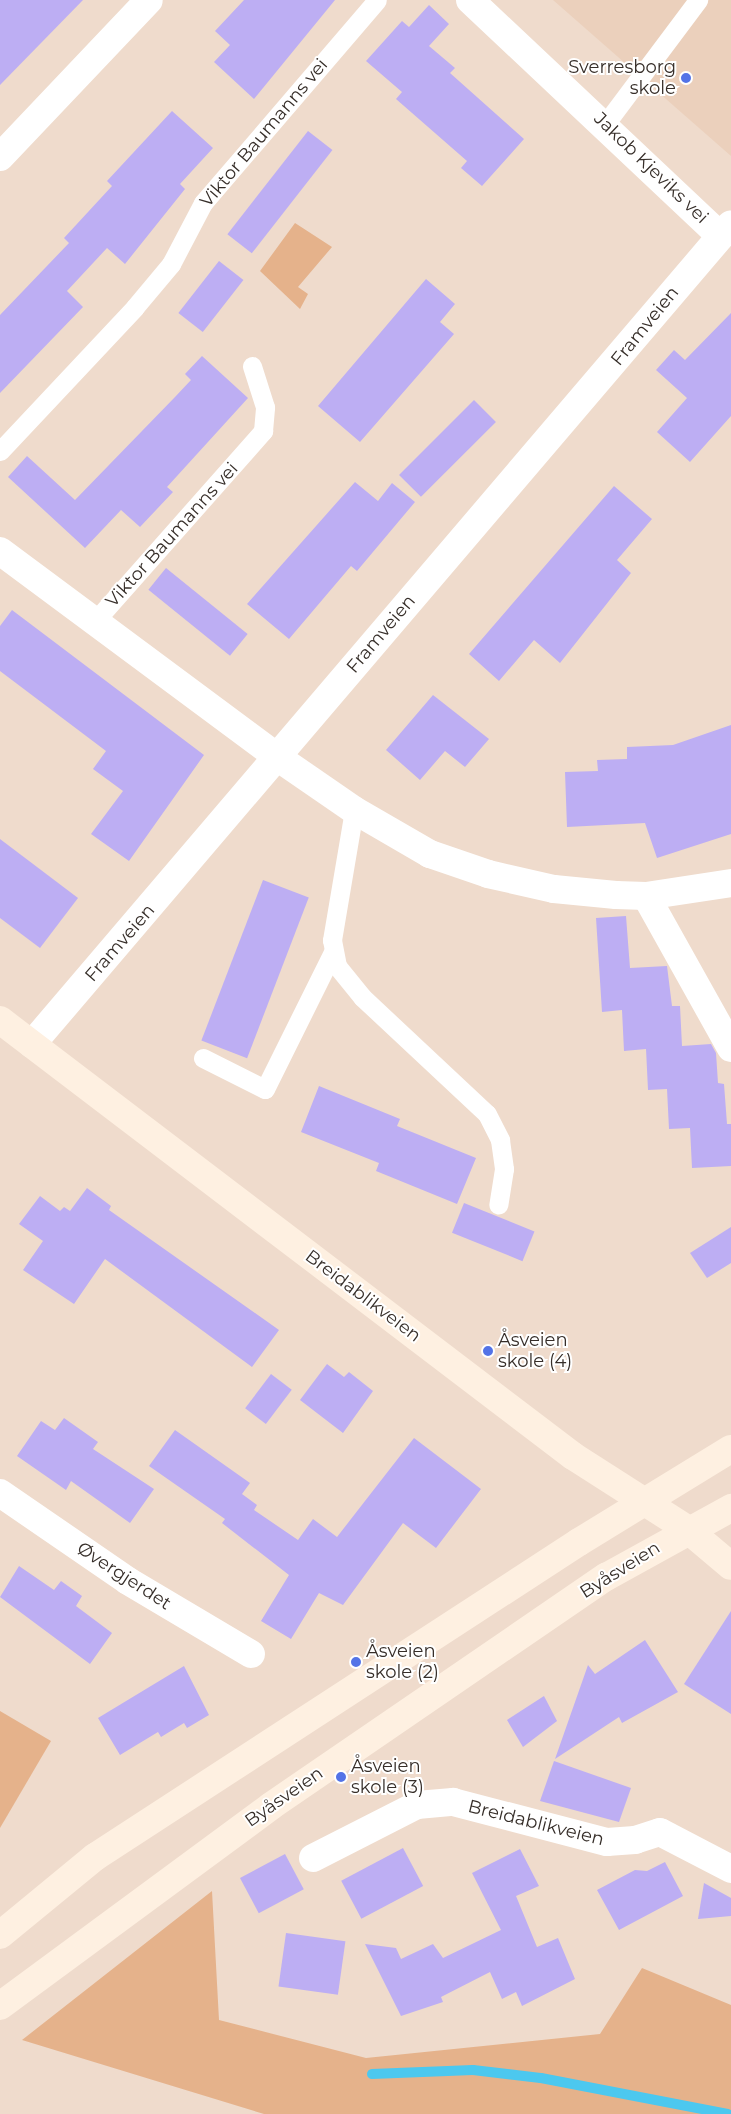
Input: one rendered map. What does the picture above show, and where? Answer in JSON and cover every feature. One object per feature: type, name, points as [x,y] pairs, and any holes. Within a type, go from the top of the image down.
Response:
[{"type":"main road","name":"Breidablikveien","points":[[0,1020],[572,1456],[646,1501],[687,1529],[731,1566]]},
{"type":"main road","points":[[0,1935],[95,1857],[646,1501],[731,1449]]},
{"type":"main road","name":"Byåsveien","points":[[0,2006],[271,1806],[606,1577],[687,1529],[731,1508]]},
{"type":"street","points":[[0,156],[149,0]]},
{"type":"street","name":"Jakob Kjeviks vei","points":[[470,0],[725,229]]},
{"type":"street","name":"Framveien","points":[[32,1044],[592,392],[725,229]]},
{"type":"street","name":"Viktor Baumanns vei","points":[[0,551],[277,757],[354,810],[430,854],[488,874],[554,889],[646,896],[731,883]]},
{"type":"street","points":[[646,896],[731,1048]]},
{"type":"street","name":"Øvergjerdet","points":[[0,1493],[128,1581],[251,1654]]},
{"type":"street","name":"Breidablikveien","points":[[313,1858],[417,1806],[453,1802],[607,1842],[635,1840],[660,1832],[731,1869]]},
{"type":"lane","name":"Viktor Baumanns vei","points":[[0,451],[135,307],[171,264],[203,203],[377,0]]},
{"type":"lane","points":[[606,124],[698,0]]},
{"type":"lane","name":"Viktor Baumanns vei","points":[[94,621],[263,431],[266,407],[252,366]]},
{"type":"lane","points":[[203,1058],[265,1089],[332,952],[354,810]]},
{"type":"lane","points":[[332,952],[337,966],[362,997],[487,1114],[500,1140],[504,1169],[498,1206]]},
{"type":"shaded area","name":"Sverresborg skole","points":[[553,0],[731,0],[731,156]]},
{"type":"shaded area","points":[[295,223],[332,247],[298,287],[308,294],[300,309],[260,271]]},
{"type":"shaded area","points":[[0,1711],[51,1741],[0,1828]]},
{"type":"shaded area","points":[[212,1891],[219,2020],[366,2058],[600,2034],[642,1968],[731,2005],[731,2114],[264,2114],[22,2040]]},
{"type":"building","points":[[0,0],[83,0],[0,85]]},
{"type":"building","points":[[244,0],[335,0],[254,99],[214,62],[230,45],[215,31]]},
{"type":"building","points":[[429,5],[449,24],[429,46],[455,68],[450,73],[524,139],[482,186],[461,168],[467,161],[396,99],[402,92],[366,61],[402,21],[409,27]]},
{"type":"building","points":[[172,111],[213,148],[180,184],[185,189],[125,264],[107,248],[67,291],[83,307],[0,393],[0,315],[69,243],[64,238],[112,186],[107,181]]},
{"type":"building","points":[[308,131],[332,150],[252,253],[227,234]]},
{"type":"building","points":[[219,261],[243,280],[203,332],[178,313]]},
{"type":"building","points":[[426,279],[455,304],[440,322],[454,334],[360,442],[318,406]]},
{"type":"building","points":[[731,313],[731,416],[690,462],[657,432],[687,398],[656,370],[674,350],[685,360]]},
{"type":"building","points":[[202,356],[248,398],[167,487],[173,492],[140,527],[121,510],[85,548],[8,477],[27,456],[75,500],[191,380],[185,374]]},
{"type":"building","points":[[474,400],[496,422],[421,497],[399,475]]},
{"type":"building","points":[[355,482],[378,501],[392,483],[415,502],[357,571],[351,566],[289,639],[247,604]]},
{"type":"building","points":[[614,486],[652,519],[617,560],[631,573],[560,663],[534,640],[499,681],[469,654]]},
{"type":"building","points":[[166,568],[248,634],[230,656],[148,590]]},
{"type":"building","points":[[12,610],[204,755],[129,861],[91,834],[123,791],[93,769],[106,751],[0,671],[0,626]]},
{"type":"building","points":[[433,695],[489,739],[465,767],[445,751],[420,780],[386,750]]},
{"type":"building","points":[[731,725],[731,834],[657,858],[645,823],[567,827],[565,772],[598,771],[597,760],[627,759],[627,747],[673,745]]},
{"type":"building","points":[[0,839],[78,898],[40,948],[0,918]]},
{"type":"building","points":[[263,880],[309,898],[247,1058],[201,1041]]},
{"type":"building","points":[[626,916],[630,968],[667,966],[672,1006],[680,1006],[682,1046],[711,1044],[716,1053],[718,1083],[724,1084],[727,1124],[731,1124],[731,1166],[692,1168],[690,1128],[669,1129],[667,1089],[648,1090],[646,1049],[624,1051],[622,1010],[602,1012],[596,918]]},
{"type":"building","points":[[319,1086],[400,1119],[397,1126],[476,1158],[457,1204],[376,1171],[379,1163],[301,1132]]},
{"type":"building","points":[[87,1188],[111,1206],[109,1210],[279,1330],[252,1367],[105,1259],[74,1304],[23,1270],[43,1241],[19,1224],[40,1196],[60,1211],[64,1207],[70,1211]]},
{"type":"building","points":[[464,1203],[534,1231],[522,1261],[452,1233]]},
{"type":"building","points":[[731,1227],[731,1263],[707,1278],[690,1253]]},
{"type":"building","points":[[327,1364],[344,1377],[349,1372],[373,1391],[343,1433],[300,1400]]},
{"type":"building","points":[[271,1374],[292,1390],[266,1424],[245,1408]]},
{"type":"building","points":[[64,1418],[98,1442],[93,1449],[154,1489],[130,1523],[71,1481],[66,1490],[17,1456],[41,1421],[55,1430]]},
{"type":"building","points":[[175,1430],[250,1483],[242,1494],[257,1505],[254,1510],[298,1540],[313,1519],[337,1537],[414,1438],[481,1489],[436,1548],[403,1523],[343,1605],[319,1593],[291,1639],[261,1621],[289,1575],[222,1523],[225,1519],[149,1466]]},
{"type":"building","points":[[19,1566],[54,1590],[61,1581],[82,1596],[76,1606],[112,1633],[90,1664],[0,1597]]},
{"type":"building","points":[[731,1611],[731,1714],[684,1684]]},
{"type":"building","points":[[645,1640],[678,1692],[622,1723],[619,1717],[555,1759],[588,1665],[595,1674]]},
{"type":"building","points":[[184,1666],[209,1715],[187,1728],[184,1723],[161,1737],[158,1732],[120,1755],[98,1718]]},
{"type":"building","points":[[544,1696],[557,1721],[523,1747],[507,1720]]},
{"type":"building","points":[[554,1761],[631,1788],[619,1822],[540,1801]]},
{"type":"building","points":[[403,1848],[423,1886],[361,1919],[341,1881]]},
{"type":"building","points":[[520,1849],[539,1886],[516,1896],[537,1947],[558,1938],[575,1979],[522,2006],[516,1992],[502,1999],[490,1972],[441,1997],[443,2002],[401,2016],[365,1944],[396,1948],[401,1959],[433,1944],[443,1958],[501,1930],[472,1873]]},
{"type":"building","points":[[285,1854],[304,1889],[259,1913],[240,1878]]},
{"type":"building","points":[[665,1862],[683,1896],[619,1930],[597,1890],[635,1870],[647,1871]]},
{"type":"building","points":[[704,1883],[731,1898],[731,1916],[698,1919]]},
{"type":"building","points":[[286,1933],[345,1941],[338,1995],[278,1986]]},
{"type":"waterway","points":[[372,2074],[473,2070],[541,2078],[728,2114]]},
{"type":"place","name":"Sverresborg skole","points":[[686,78]]},
{"type":"place","name":"Åsveien skole (4)","points":[[488,1351]]},
{"type":"place","name":"Åsveien skole (2)","points":[[356,1662]]},
{"type":"place","name":"Åsveien skole (3)","points":[[341,1777]]}]
